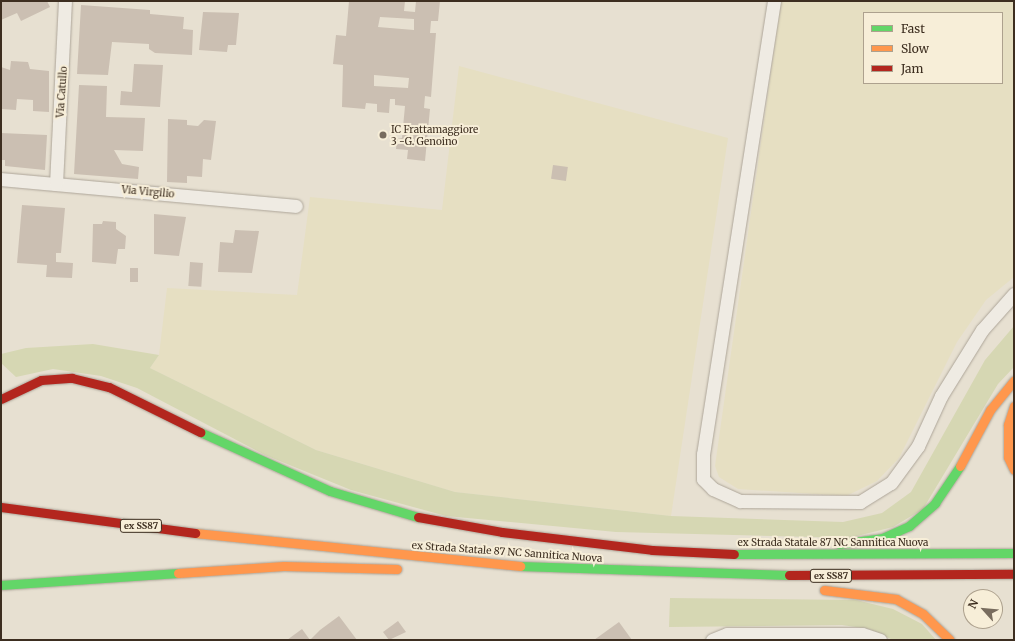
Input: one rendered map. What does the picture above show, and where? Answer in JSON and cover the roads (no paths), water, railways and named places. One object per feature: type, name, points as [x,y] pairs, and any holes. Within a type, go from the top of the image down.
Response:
[{"type":"highway","name":"ex Strada Statale 87 NC Sannitica Nuova","points":[[1,399],[41,380],[72,378],[109,387],[252,458],[372,505],[421,518],[502,532],[652,550],[764,555],[1014,553]]},
{"type":"highway","points":[[764,555],[882,538],[909,526],[935,503],[957,472],[990,410],[1014,380]]},
{"type":"highway","points":[[1014,406],[1008,441],[1008,457],[1014,470]]},
{"type":"highway","name":"ex Strada Statale 87 NC Sannitica Nuova","points":[[1,506],[282,544],[539,568],[648,573],[866,576],[1014,574]]},
{"type":"highway","points":[[1,585],[284,566],[407,569]]},
{"type":"highway","points":[[451,570],[539,568]]},
{"type":"highway","points":[[648,573],[716,584]]},
{"type":"highway","points":[[810,589],[896,599],[923,614],[950,640]]},
{"type":"street","name":"Via Catullo","points":[[56,184],[65,1]]},
{"type":"street","points":[[774,1],[703,454],[704,479],[713,489],[740,502],[860,502],[891,483],[918,446],[941,396],[982,330],[1014,294]]},
{"type":"street","name":"Via Virgilio","points":[[1,179],[296,206]]},
{"type":"street","points":[[712,640],[727,634],[862,634],[880,640]]},
{"type":"place","name":"IC Frattamaggiore 3 -G. Genoino","points":[[383,135]]}]
